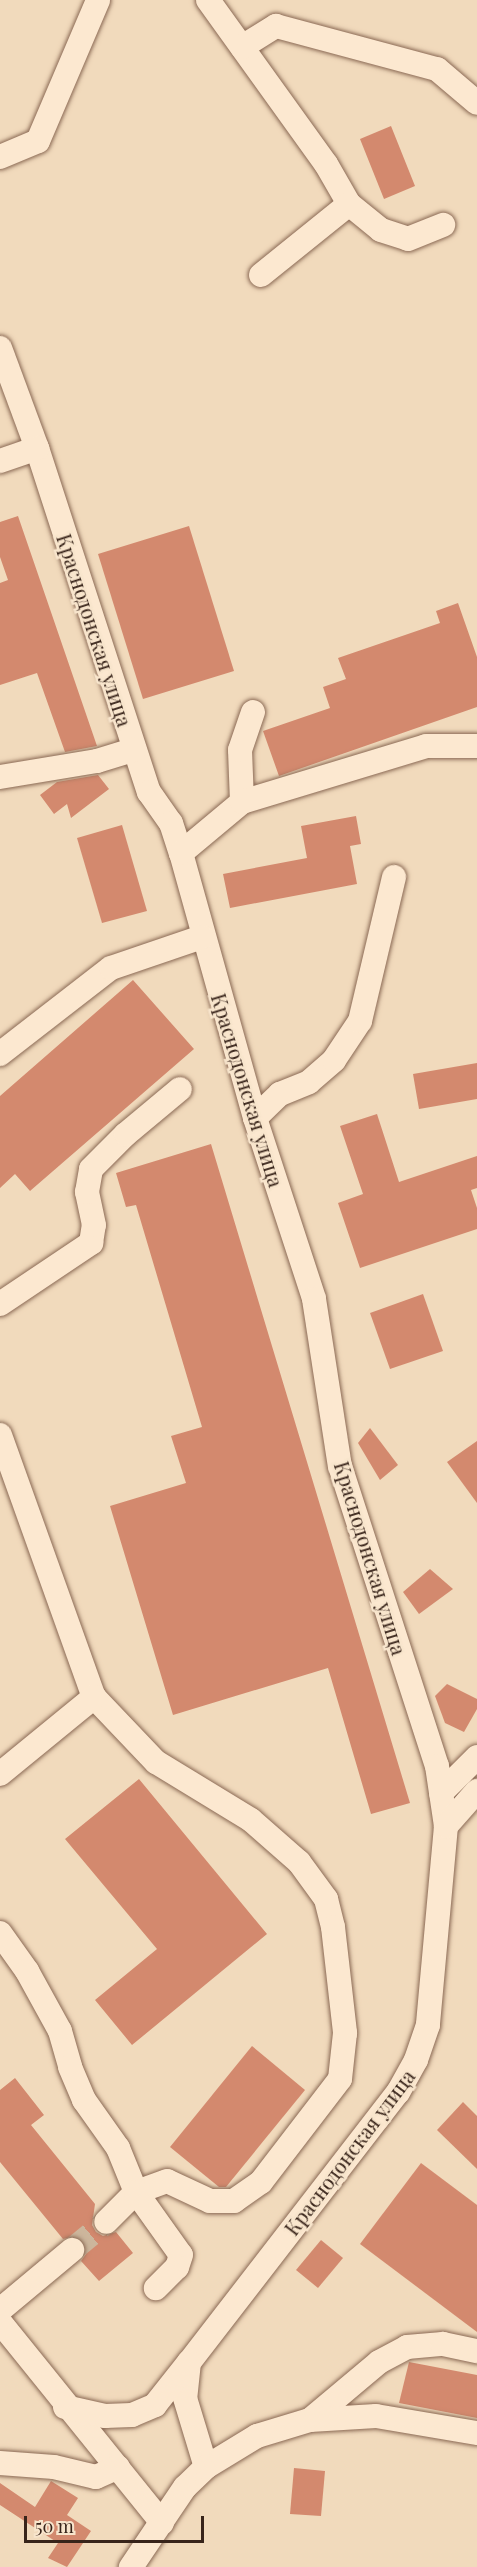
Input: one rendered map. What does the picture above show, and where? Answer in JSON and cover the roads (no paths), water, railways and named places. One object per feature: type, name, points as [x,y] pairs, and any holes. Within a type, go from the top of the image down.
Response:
[{"type":"street","points":[[0,157],[38,141],[98,0]]},
{"type":"street","points":[[208,0],[326,164],[349,204],[381,230],[408,239],[443,225]]},
{"type":"street","points":[[242,47],[276,26],[437,69],[477,103]]},
{"type":"street","points":[[261,275],[349,204]]},
{"type":"street","name":"Краснодонская улица","points":[[0,348],[37,448],[149,792],[171,823],[181,853],[202,938],[255,1118],[314,1299],[340,1466],[437,1766],[446,1826],[428,2025],[417,2060],[398,2092],[154,2405],[132,2415],[105,2416],[65,2407]]},
{"type":"street","points":[[0,461],[37,448]]},
{"type":"street","points":[[242,802],[240,750],[253,712]]},
{"type":"street","points":[[181,853],[242,802],[426,746],[477,746]]},
{"type":"street","points":[[0,777],[97,761],[134,750]]},
{"type":"street","points":[[255,1118],[280,1094],[309,1082],[334,1060],[360,1021],[394,877]]},
{"type":"street","points":[[0,1054],[111,968],[202,938]]},
{"type":"street","points":[[0,1305],[91,1243],[94,1225],[87,1192],[91,1169],[126,1134],[180,1089]]},
{"type":"street","points":[[0,1435],[94,1696],[156,1762],[251,1820],[298,1862],[326,1899],[345,2034],[340,2079],[261,2182],[234,2201],[210,2201],[167,2181],[136,2192],[106,2222]]},
{"type":"street","points":[[0,1774],[94,1696]]},
{"type":"street","points":[[441,1793],[477,1757]]},
{"type":"street","points":[[446,1826],[477,1791]]},
{"type":"street","points":[[0,1933],[27,1971],[60,2031],[69,2067],[84,2100],[118,2148],[136,2192],[181,2255],[177,2267],[156,2288]]},
{"type":"street","points":[[0,2310],[72,2250]]},
{"type":"street","points":[[0,2322],[65,2407],[118,2467],[162,2523]]},
{"type":"street","points":[[310,2420],[379,2362],[407,2347],[443,2344],[477,2351]]},
{"type":"street","points":[[189,2362],[185,2398],[206,2467]]},
{"type":"street","points":[[131,2567],[185,2487],[206,2467],[257,2436],[310,2420],[376,2416],[477,2433]]},
{"type":"street","points":[[0,2463],[54,2467],[96,2477],[118,2467]]},
{"type":"tunnel","points":[[72,2250],[106,2222]]}]
